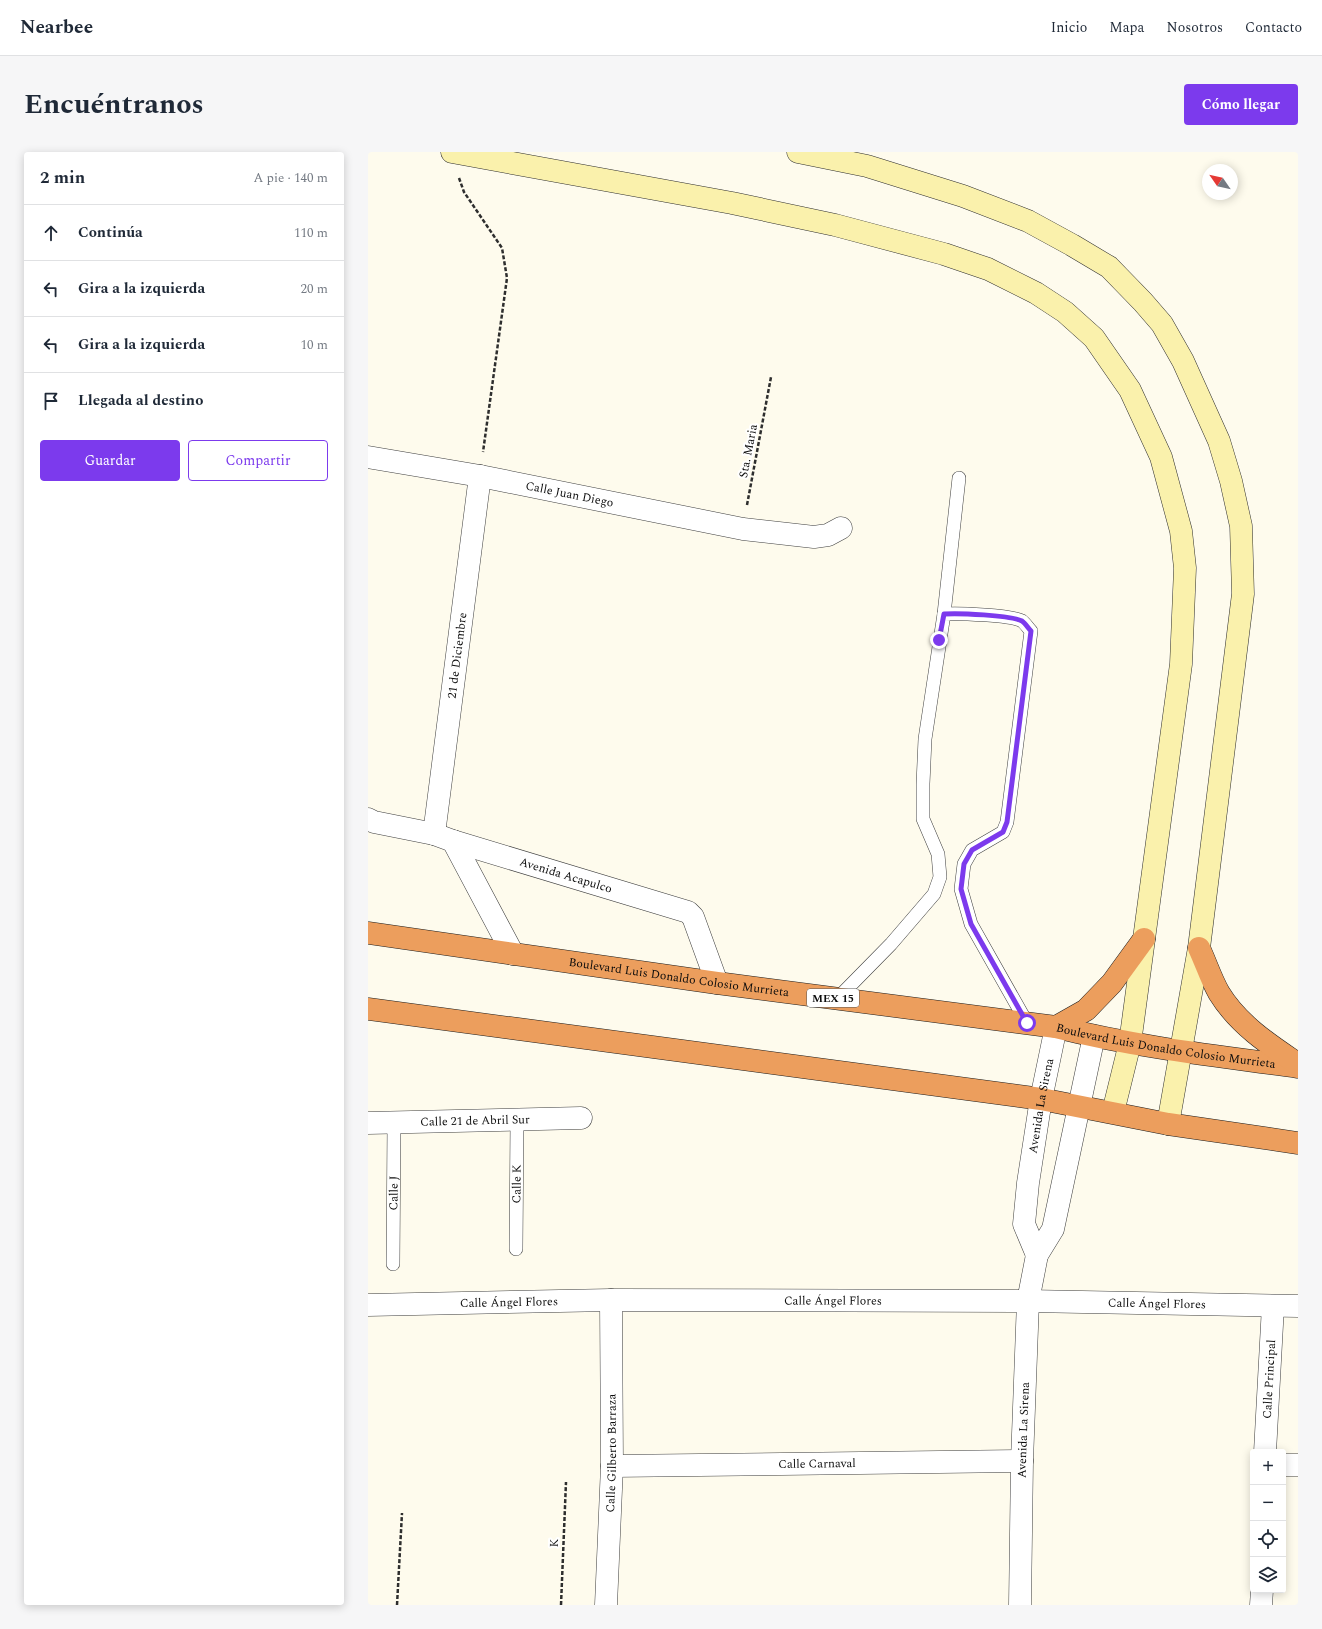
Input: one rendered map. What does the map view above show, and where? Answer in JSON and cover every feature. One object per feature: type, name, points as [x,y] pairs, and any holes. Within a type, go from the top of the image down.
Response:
[{"type":"highway","name":"Boulevard Luis Donaldo Colosio Murrieta","points":[[368,934],[718,983],[1056,1027],[1130,1043],[1298,1066]]},
{"type":"highway","points":[[1056,1027],[1086,1010],[1112,983],[1144,939]]},
{"type":"highway","points":[[1199,948],[1218,992],[1234,1014],[1263,1040],[1298,1066]]},
{"type":"highway","points":[[368,1009],[1041,1099],[1168,1124],[1298,1142]]},
{"type":"street","points":[[798,152],[867,166],[963,196],[1028,221],[1072,244],[1109,267],[1162,324],[1183,361],[1219,441],[1231,481],[1241,526],[1243,594],[1199,948],[1168,1124]]},
{"type":"street","points":[[454,162],[732,203],[835,225],[944,254],[988,269],[1036,293],[1065,312],[1094,338],[1130,390],[1161,457],[1181,531],[1185,568],[1181,664],[1130,1043],[1112,1112]]},
{"type":"street","name":"Calle Juan Diego","points":[[368,457],[480,476],[743,529],[814,537],[828,535],[842,528]]},
{"type":"street","name":"21 de Diciembre","points":[[444,838],[480,476]]},
{"type":"street","name":"Avenida Acapulco","points":[[368,819],[374,822],[444,838],[688,912],[693,917],[718,983]]},
{"type":"street","points":[[444,838],[513,954]]},
{"type":"street","name":"Avenida La Sirena","points":[[1037,1255],[1024,1224],[1028,1183],[1041,1099],[1056,1027]]},
{"type":"street","name":"Avenida La Sirena","points":[[1020,1605],[1022,1461],[1028,1301],[1037,1255],[1053,1229],[1094,1036]]},
{"type":"street","name":"Calle 21 de Abril Sur","points":[[368,1123],[581,1118]]},
{"type":"street","name":"Calle Ángel Flores","points":[[368,1305],[611,1300],[1028,1301],[1298,1306]]},
{"type":"street","name":"Calle Gilberto Barraza","points":[[606,1605],[612,1466],[611,1300]]},
{"type":"street","name":"Calle Principal","points":[[1265,1449],[1273,1306]]},
{"type":"street","name":"Calle Carnaval","points":[[612,1466],[1022,1461]]},
{"type":"street","points":[[1286,1465],[1298,1465]]},
{"type":"street","points":[[1261,1605],[1262,1593]]},
{"type":"lane","points":[[838,999],[891,944],[934,894],[940,877],[938,854],[923,819],[925,739],[944,614],[959,478]]},
{"type":"lane","points":[[944,614],[954,613],[1012,618],[1023,622],[1031,631],[1007,822],[1003,832],[972,850],[964,864],[961,889],[971,924],[1027,1023]]},
{"type":"lane","name":"Calle K","points":[[516,1249],[517,1120]]},
{"type":"lane","name":"Calle J","points":[[393,1264],[394,1123]]},
{"type":"path","points":[[454,162],[464,192],[502,248],[507,278],[480,476]]},
{"type":"path","name":"Sta. Maria","points":[[743,529],[771,377]]},
{"type":"path","name":"K","points":[[561,1605],[566,1482]]},
{"type":"path","points":[[397,1605],[402,1513]]},
{"type":"route","points":[[939,640],[944,614],[954,613],[1012,618],[1023,622],[1031,631],[1007,822],[1003,832],[972,850],[964,864],[961,889],[971,924],[1027,1023]]}]
